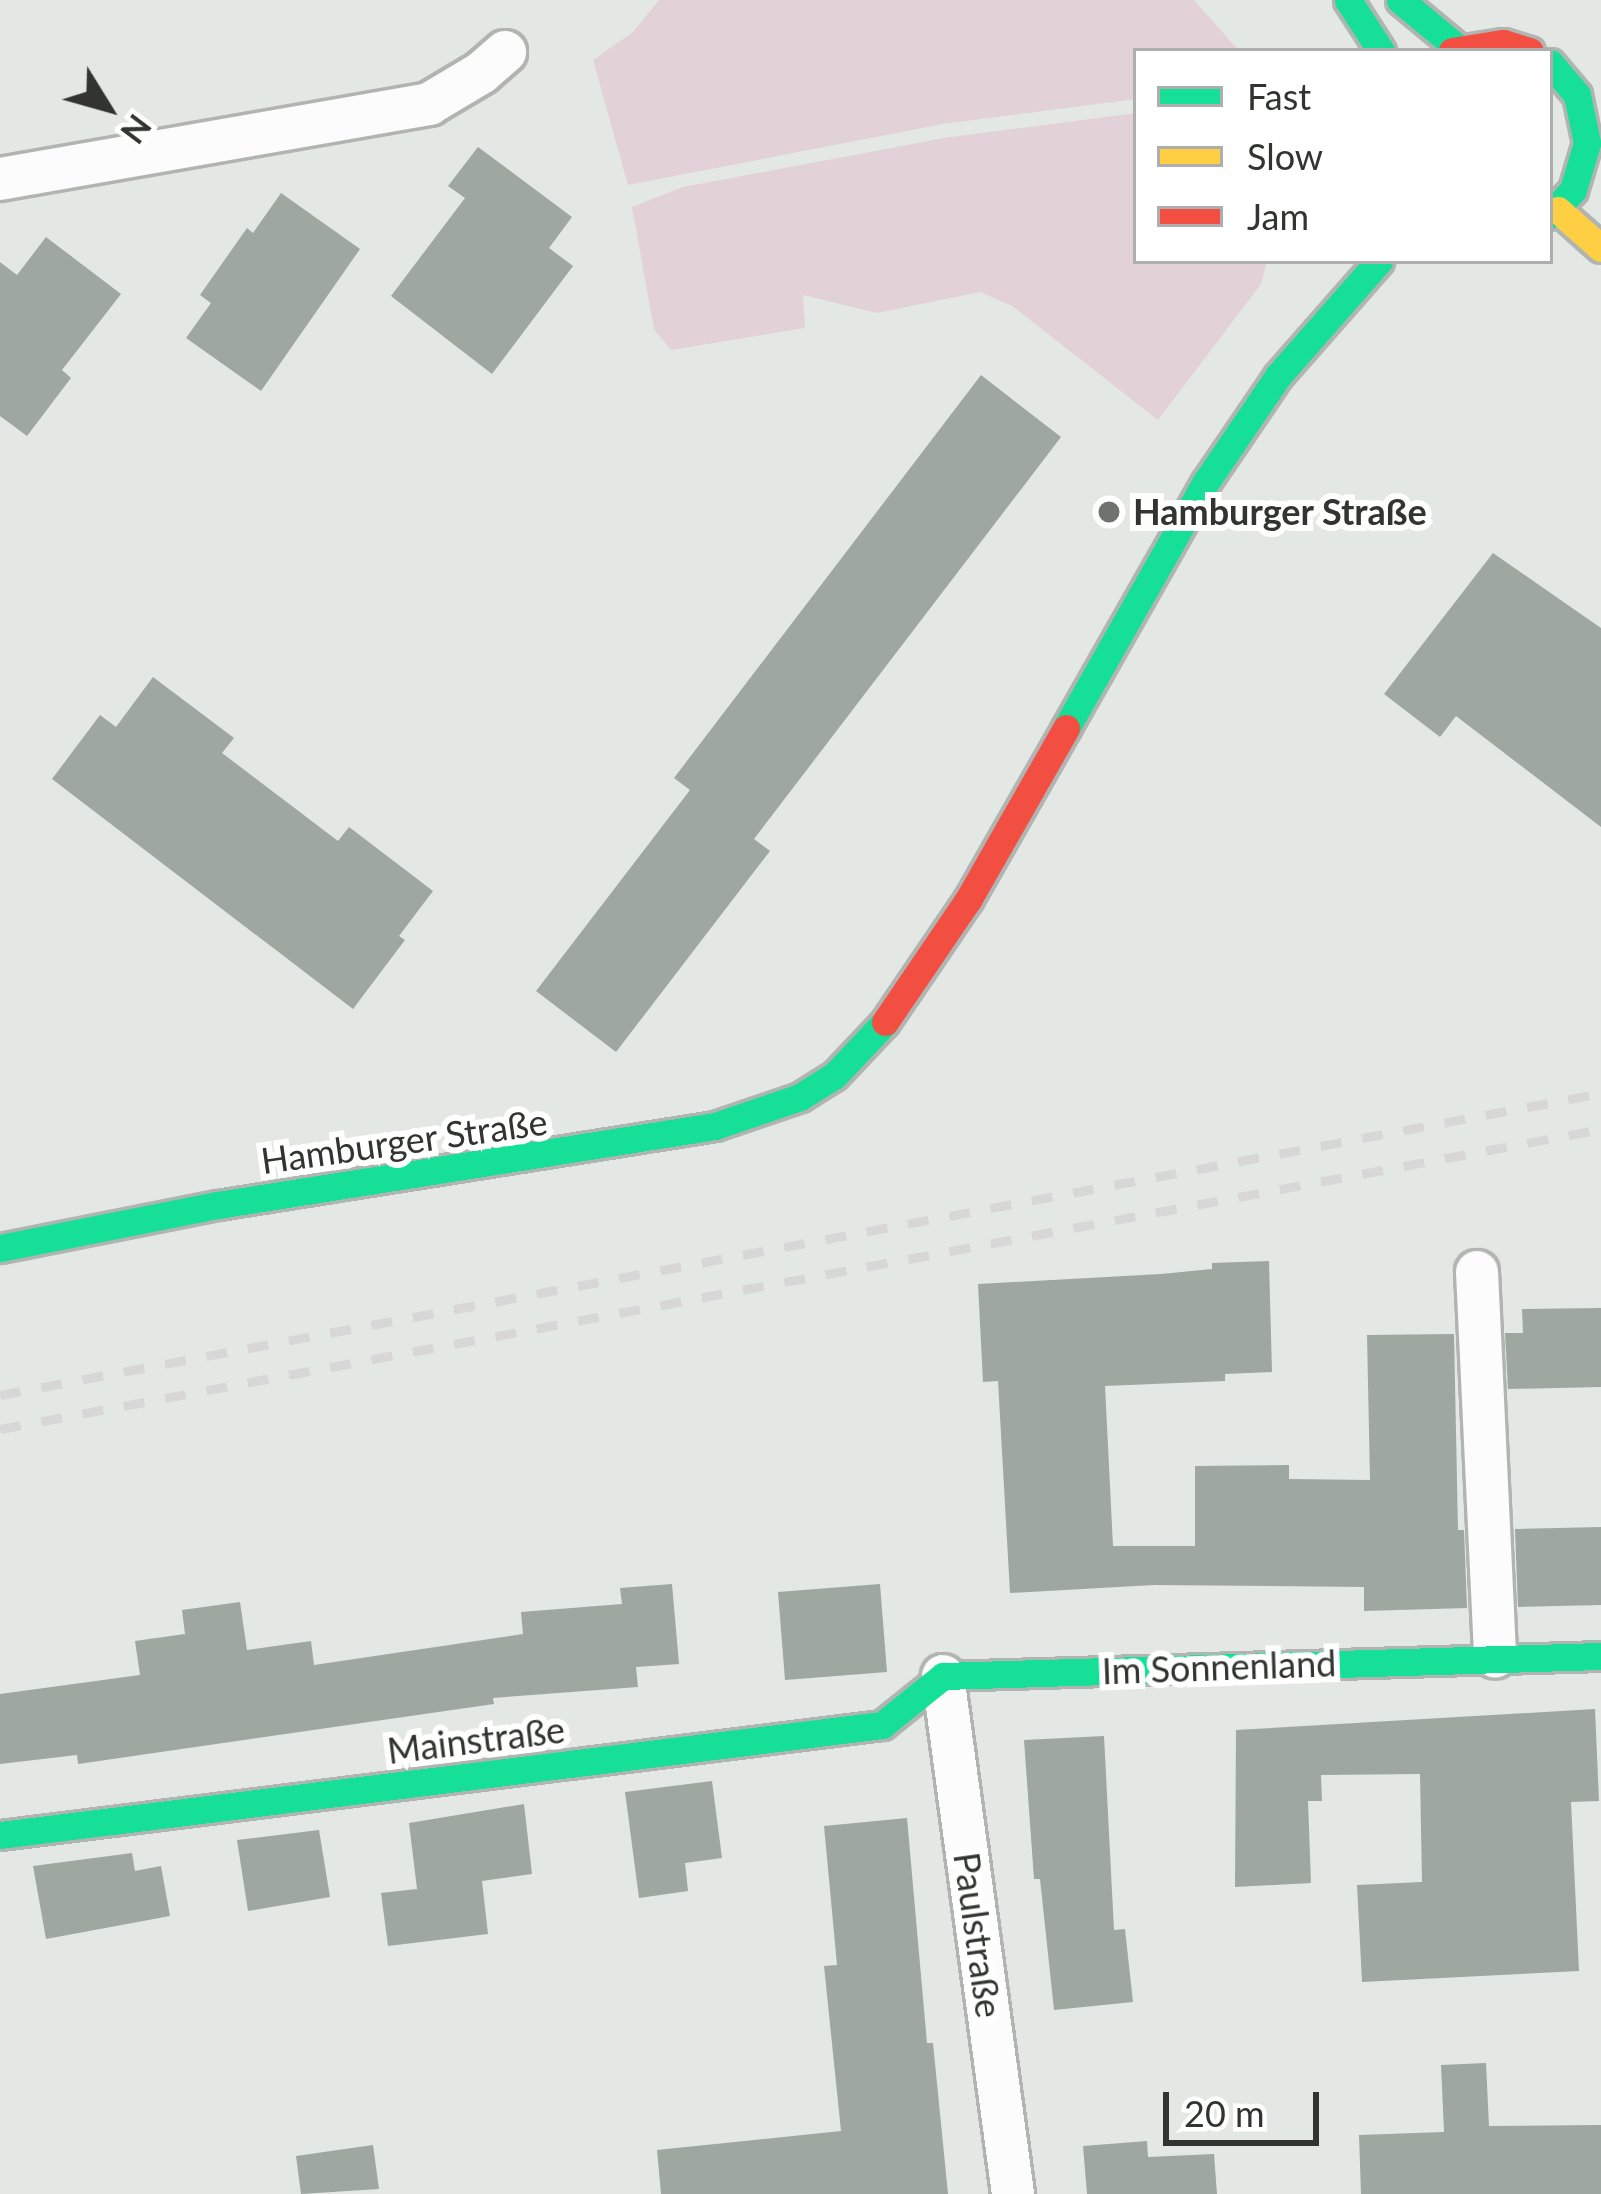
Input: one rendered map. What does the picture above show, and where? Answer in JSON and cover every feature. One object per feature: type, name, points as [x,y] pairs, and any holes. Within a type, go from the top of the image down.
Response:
[{"type":"street","points":[[1348,0],[1379,48]]},
{"type":"street","points":[[1400,0],[1453,48]]},
{"type":"street","points":[[1469,48],[1503,43],[1520,48]]},
{"type":"street","points":[[0,178],[430,104],[505,52]]},
{"type":"street","points":[[1588,53],[1556,69],[1577,95],[1588,143],[1573,190],[1554,212],[1601,248]]},
{"type":"street","name":"Hamburger Straße","points":[[0,1248],[218,1205],[715,1126],[800,1097],[834,1076],[889,1018],[968,900],[1206,482],[1278,376],[1376,264]]},
{"type":"street","points":[[1278,376],[1325,284]]},
{"type":"street","points":[[1478,1273],[1495,1658]]},
{"type":"street","name":"Im Sonnenland","points":[[944,1676],[1601,1656]]},
{"type":"street","name":"Mainstraße","points":[[0,1835],[882,1725],[944,1676]]},
{"type":"street","name":"Paulstraße","points":[[944,1676],[1013,2194]]},
{"type":"shaded area","points":[[659,0],[1194,0],[1236,48],[1133,48],[1133,99],[943,124],[628,185],[593,60],[633,32]]},
{"type":"shaded area","points":[[1133,113],[1133,264],[1266,264],[1261,284],[1158,420],[1012,306],[980,292],[877,313],[803,295],[805,328],[671,350],[654,329],[632,207],[683,187],[944,138]]},
{"type":"building","points":[[478,147],[572,217],[549,248],[573,266],[492,374],[391,296],[465,198],[448,186]]},
{"type":"building","points":[[281,193],[360,249],[261,391],[186,338],[211,303],[200,295],[247,228],[253,233]]},
{"type":"building","points":[[46,237],[121,294],[62,370],[71,378],[27,436],[0,416],[0,262],[17,275]]},
{"type":"building","points":[[981,375],[1061,437],[754,839],[770,851],[616,1052],[536,991],[690,790],[674,778]]},
{"type":"building","points":[[1493,553],[1601,628],[1601,827],[1456,716],[1440,737],[1384,694]]},
{"type":"building","points":[[153,677],[234,738],[222,753],[338,841],[349,827],[433,891],[399,936],[405,940],[353,1009],[52,779],[100,715],[116,727]]},
{"type":"building","points":[[1269,1261],[1272,1372],[1225,1374],[1225,1381],[1105,1386],[1113,1546],[1195,1546],[1195,1466],[1289,1465],[1289,1479],[1370,1480],[1367,1335],[1454,1334],[1458,1530],[1464,1530],[1467,1608],[1364,1611],[1364,1587],[1154,1585],[1010,1593],[998,1381],[983,1382],[978,1284],[1161,1274],[1212,1269],[1212,1263]]},
{"type":"building","points":[[1601,1308],[1601,1387],[1508,1389],[1505,1333],[1523,1333],[1522,1309]]},
{"type":"building","points":[[1601,1527],[1601,1605],[1518,1607],[1515,1529]]},
{"type":"building","points":[[672,1584],[679,1664],[636,1667],[638,1687],[493,1698],[494,1704],[78,1764],[77,1755],[0,1764],[0,1694],[140,1675],[135,1641],[185,1634],[182,1610],[240,1602],[247,1650],[311,1641],[314,1665],[523,1634],[521,1612],[622,1604],[620,1588]]},
{"type":"building","points":[[880,1584],[887,1672],[785,1680],[778,1592]]},
{"type":"building","points":[[1595,1709],[1599,1801],[1571,1802],[1579,1971],[1362,1982],[1357,1885],[1422,1882],[1420,1774],[1321,1775],[1322,1801],[1308,1801],[1311,1883],[1235,1887],[1236,1730]]},
{"type":"building","points":[[1104,1736],[1114,1930],[1125,1929],[1133,2002],[1054,2010],[1040,1879],[1034,1879],[1024,1740]]},
{"type":"building","points":[[712,1781],[722,1858],[685,1863],[688,1891],[639,1898],[625,1792]]},
{"type":"building","points":[[524,1804],[532,1874],[482,1881],[488,1934],[388,1946],[381,1893],[417,1889],[409,1823]]},
{"type":"building","points":[[907,1818],[927,2043],[933,2043],[948,2194],[661,2194],[657,2150],[841,2131],[824,1966],[837,1965],[824,1826]]},
{"type":"building","points":[[319,1830],[330,1897],[248,1911],[237,1840]]},
{"type":"building","points":[[132,1853],[135,1871],[161,1866],[170,1916],[46,1939],[33,1866]]},
{"type":"building","points":[[1486,2063],[1489,2126],[1601,2125],[1601,2194],[1361,2194],[1359,2135],[1444,2132],[1441,2065]]},
{"type":"building","points":[[1147,2141],[1148,2157],[1214,2154],[1217,2194],[1087,2194],[1083,2146]]},
{"type":"building","points":[[373,2145],[379,2189],[301,2194],[296,2156]]},
{"type":"railway","points":[[0,1395],[1601,1093]]},
{"type":"railway","points":[[0,1429],[1601,1129]]},
{"type":"traffic: fast","points":[[1348,0],[1379,48]]},
{"type":"traffic: fast","points":[[1400,0],[1458,48]]},
{"type":"traffic: fast","points":[[1553,67],[1577,95],[1587,143],[1573,190],[1553,212]]},
{"type":"traffic: fast","points":[[1066,728],[1206,482],[1278,376],[1376,264]]},
{"type":"traffic: fast","points":[[0,1248],[218,1205],[715,1126],[800,1097],[834,1076],[885,1022]]},
{"type":"traffic: fast","points":[[0,1835],[882,1725],[943,1676],[1601,1656]]},
{"type":"traffic: slow","points":[[1558,210],[1601,248]]},
{"type":"traffic: jam","points":[[1471,48],[1503,43],[1520,48]]},
{"type":"traffic: jam","points":[[885,1022],[968,900],[1066,728]]},
{"type":"place","name":"Hamburger Straße","points":[[1109,512]]}]
